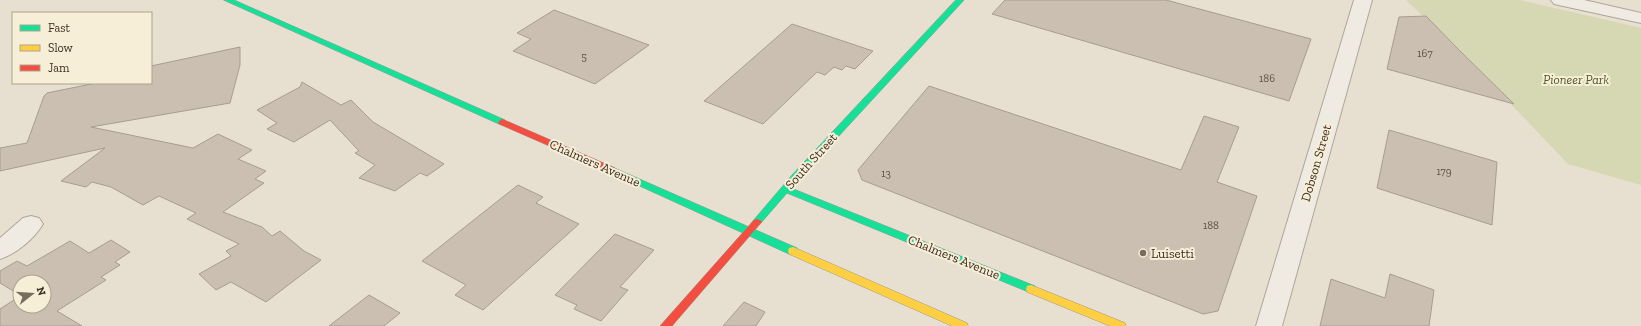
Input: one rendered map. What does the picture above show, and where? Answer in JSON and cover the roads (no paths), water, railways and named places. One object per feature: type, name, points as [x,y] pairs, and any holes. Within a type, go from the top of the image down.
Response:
[{"type":"street","name":"Chalmers Avenue","points":[[228,0],[962,326]]},
{"type":"street","name":"South Street","points":[[665,326],[750,232],[786,189],[960,0]]},
{"type":"street","name":"Dobson Street","points":[[1269,326],[1363,0]]},
{"type":"street","points":[[1560,0],[1641,18]]},
{"type":"street","name":"Chalmers Avenue","points":[[786,189],[1121,326]]},
{"type":"street","points":[[0,250],[31,224]]},
{"type":"place","name":"Luisetti","points":[[1143,253]]},
{"type":"park label","name":"Pioneer Park","points":[[1576,79]]}]
